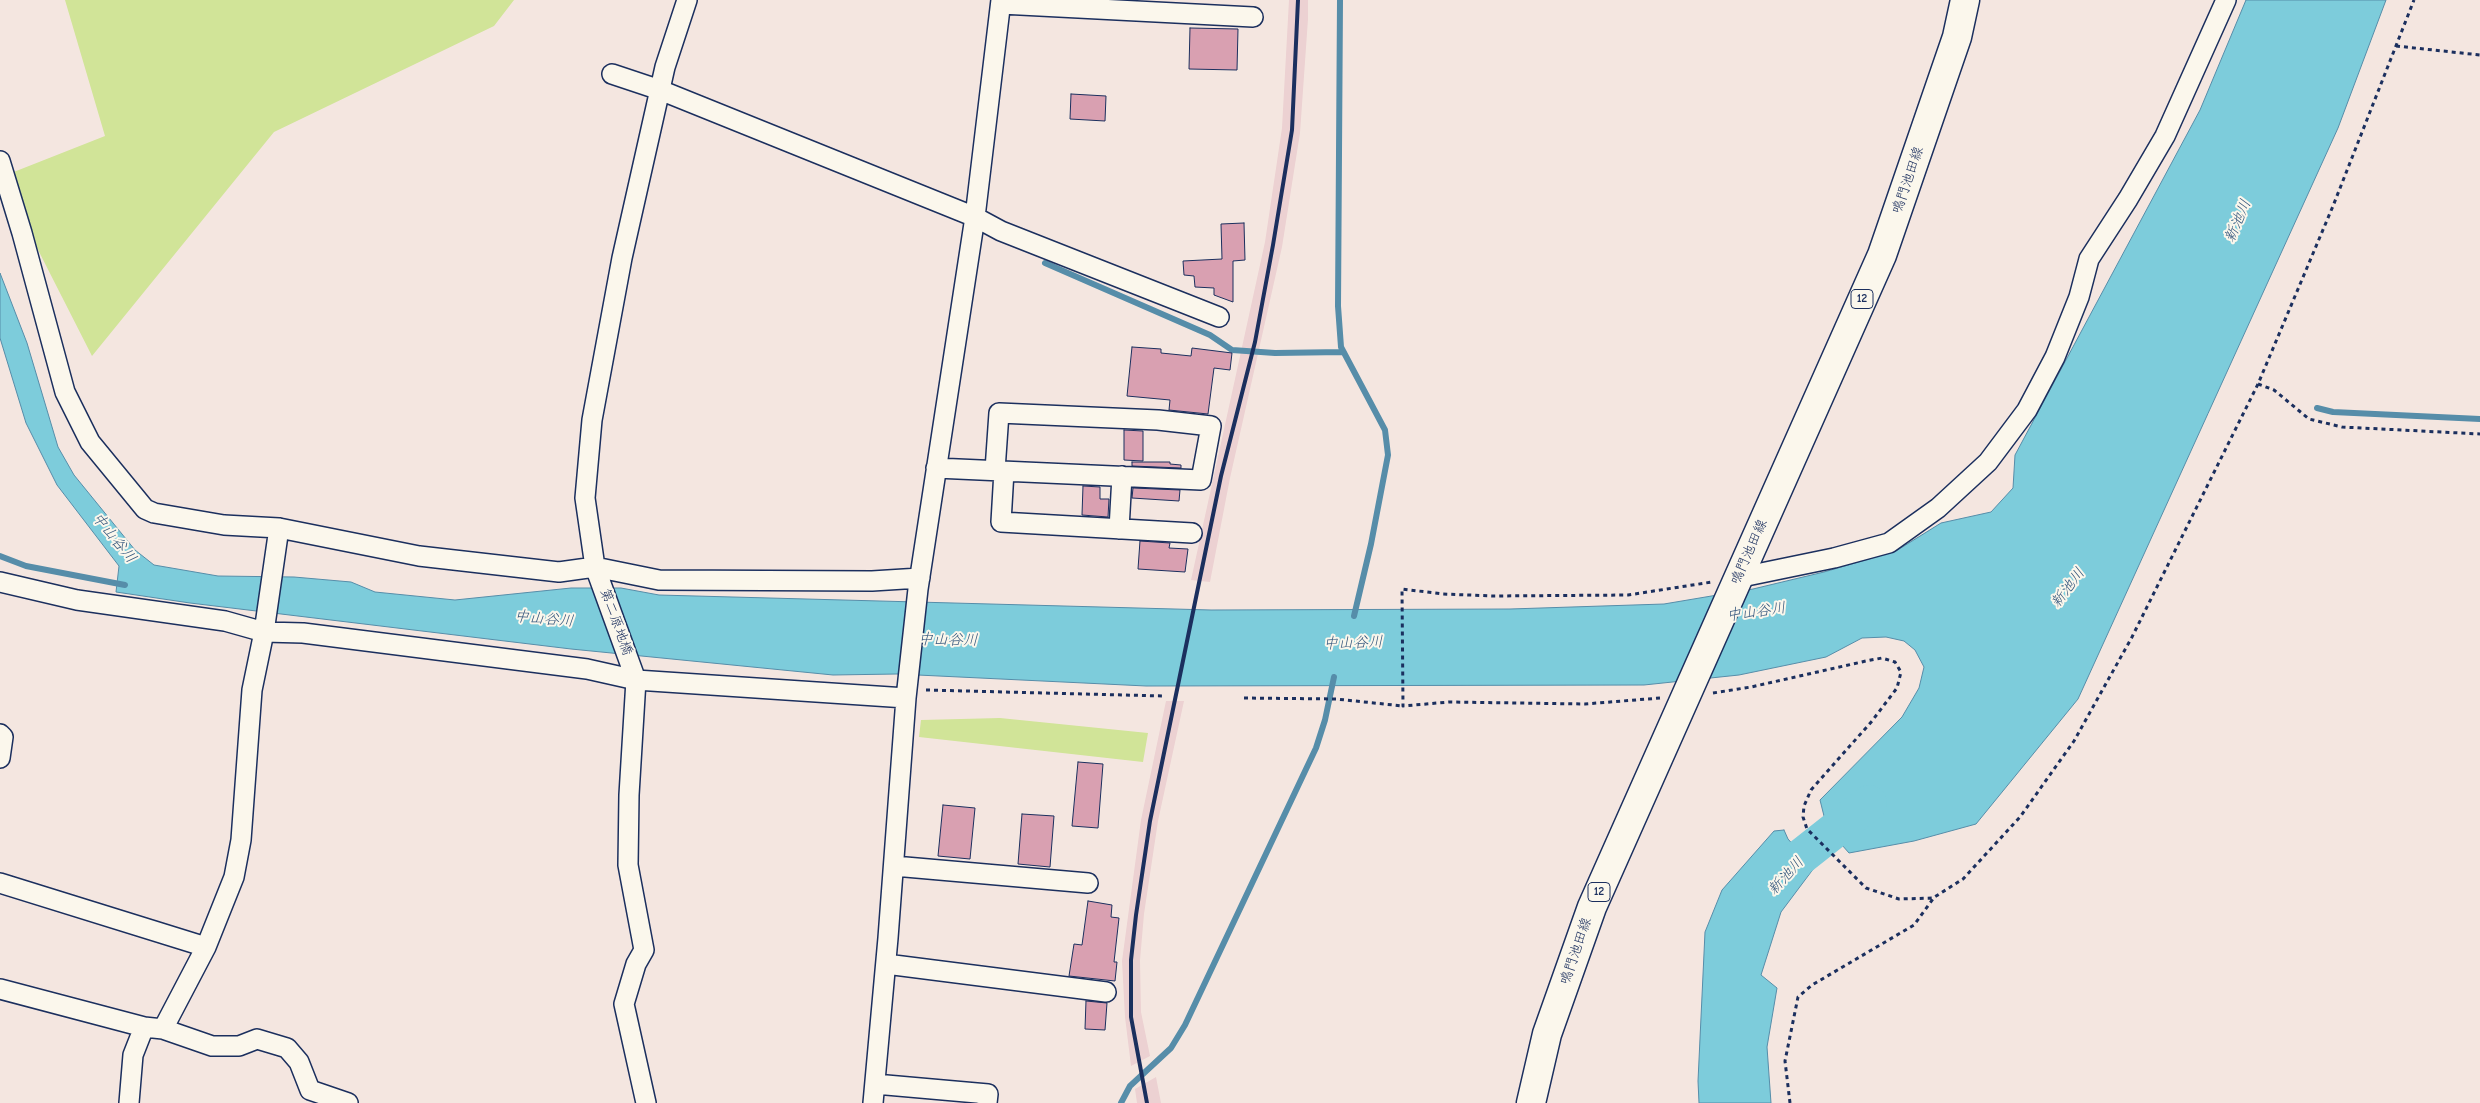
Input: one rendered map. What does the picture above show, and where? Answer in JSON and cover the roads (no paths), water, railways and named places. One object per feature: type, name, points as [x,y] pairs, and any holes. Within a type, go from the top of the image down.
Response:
[{"type":"main road","name":"鳴門池田線","points":[[1531,1103],[1547,1034],[1592,907],[1882,255],[1957,37],[1966,0]]},
{"type":"street","name":"第二原地橋","points":[[634,672],[598,573],[585,498],[592,420],[622,258],[665,67],[687,0]]},
{"type":"street","points":[[1735,583],[1889,543],[1938,508],[1988,462],[2027,410],[2046,375],[2080,296],[2089,259],[2165,136],[2226,0]]},
{"type":"street","points":[[873,1103],[886,964],[907,691],[919,583],[975,217],[1001,2],[1253,16]]},
{"type":"street","points":[[612,74],[660,90],[975,217],[1001,231],[1219,317]]},
{"type":"street","points":[[0,161],[22,233],[65,392],[90,442],[145,509],[154,513],[279,531],[418,556],[559,572],[598,573],[660,580],[919,583]]},
{"type":"street","points":[[936,468],[999,471],[1122,476],[1201,480],[1211,426],[1158,420],[998,413],[999,471],[1001,522],[1192,533]]},
{"type":"street","points":[[1119,529],[1122,476]]},
{"type":"street","points":[[163,1029],[206,947],[234,877],[240,840],[252,690],[279,531]]},
{"type":"street","points":[[0,582],[77,600],[264,625],[303,633],[528,662],[587,669],[907,691]]},
{"type":"street","points":[[634,672],[628,795],[628,865],[644,950],[636,964],[624,1004],[646,1103]]},
{"type":"street","points":[[0,734],[3,737],[0,758]]},
{"type":"street","points":[[894,866],[1088,884]]},
{"type":"street","points":[[0,883],[206,947]]},
{"type":"street","points":[[886,964],[1106,992]]},
{"type":"street","points":[[0,989],[144,1027],[163,1029],[212,1046],[239,1046],[257,1039],[287,1048],[298,1062],[307,1096],[348,1103]]},
{"type":"street","points":[[128,1103],[133,1055],[144,1027]]},
{"type":"street","points":[[875,1084],[988,1094],[987,1103]]},
{"type":"water","name":"中山谷川","points":[[2246,0],[2386,0],[2338,128],[2078,699],[1976,824],[1914,841],[1849,853],[1827,828],[1820,800],[1902,717],[1919,688],[1924,667],[1915,650],[1904,641],[1886,637],[1862,638],[1826,657],[1739,675],[1644,685],[1146,686],[897,674],[833,675],[571,649],[190,603],[116,592],[119,566],[57,485],[26,423],[0,338],[0,273],[27,343],[58,447],[74,475],[135,550],[154,565],[218,576],[294,577],[351,582],[375,592],[455,600],[571,588],[621,588],[659,595],[1211,610],[1510,609],[1664,604],[1753,589],[1824,572],[1896,551],[1941,523],[1991,512],[2013,488],[2015,455],[2200,110]]},
{"type":"water","points":[[1784,830],[1788,839],[1814,868],[1781,912],[1761,975],[1777,988],[1767,1047],[1771,1103],[1699,1103],[1698,1081],[1705,932],[1722,890],[1774,831]]},
{"type":"waterway","points":[[1340,0],[1338,306],[1341,347],[1385,430],[1388,455],[1371,544],[1354,616]]},
{"type":"waterway","points":[[1045,263],[1210,335],[1232,350],[1275,353],[1343,352]]},
{"type":"waterway","points":[[2317,408],[2333,412],[2480,419]]},
{"type":"waterway","points":[[0,556],[26,566],[125,585]]},
{"type":"waterway","points":[[1121,1103],[1130,1086],[1171,1048],[1185,1025],[1316,748],[1325,720],[1334,677]]},
{"type":"waterway","name":"新池川","points":[[1770,893],[1798,859],[1869,803]]},
{"type":"railway","points":[[1147,1103],[1131,1017],[1131,960],[1136,915],[1150,821],[1221,476],[1255,342],[1273,245],[1292,130],[1298,0]]}]
